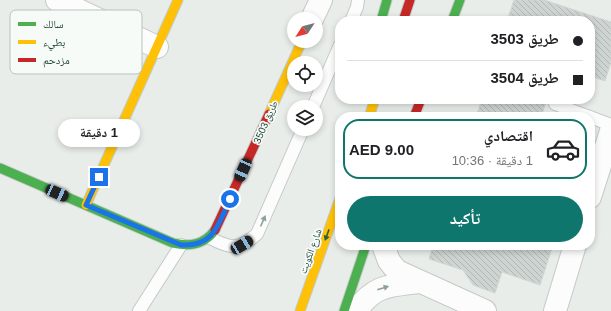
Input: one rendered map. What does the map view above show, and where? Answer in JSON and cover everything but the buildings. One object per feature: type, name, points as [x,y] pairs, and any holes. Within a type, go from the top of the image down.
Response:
[{"type":"main road","points":[[86,205],[178,0]]},
{"type":"main road","points":[[382,16],[387,0]]},
{"type":"main road","points":[[404,16],[410,0]]},
{"type":"main road","points":[[454,16],[460,0]]},
{"type":"main road","name":"طريق 3503","points":[[210,238],[217,228],[299,48]]},
{"type":"main road","points":[[0,168],[181,245],[192,246],[202,243],[210,238]]},
{"type":"main road","name":"شارع الكويت","points":[[300,311],[335,212]]},
{"type":"main road","points":[[344,311],[364,250]]},
{"type":"street","points":[[57,0],[78,10]]},
{"type":"street","points":[[315,12],[320,0]]},
{"type":"street","points":[[142,40],[157,47]]},
{"type":"street","points":[[595,189],[605,172],[611,131]]},
{"type":"street","points":[[385,250],[389,261],[397,271],[485,311]]},
{"type":"street","points":[[555,311],[573,250]]},
{"type":"street","points":[[356,311],[371,294],[381,288],[420,282]]},
{"type":"lane","points":[[353,16],[358,0]]},
{"type":"lane","points":[[316,100],[335,56]]},
{"type":"lane","points":[[555,104],[577,112]]},
{"type":"lane","points":[[595,119],[611,125]]},
{"type":"lane","points":[[210,238],[225,246],[235,246],[242,245],[257,234],[300,136]]},
{"type":"lane","points":[[139,311],[181,245]]},
{"type":"traffic: fast","points":[[382,16],[387,0]]},
{"type":"traffic: fast","points":[[454,16],[460,0]]},
{"type":"traffic: fast","points":[[0,168],[173,243],[185,245],[196,244],[206,239],[215,230]]},
{"type":"traffic: fast","points":[[344,311],[364,250]]},
{"type":"traffic: slow","points":[[86,205],[178,0]]},
{"type":"traffic: slow","points":[[269,114],[299,48]]},
{"type":"traffic: slow","points":[[371,112],[373,104]]},
{"type":"traffic: slow","points":[[300,311],[335,212]]},
{"type":"traffic: jam","points":[[405,16],[410,0]]},
{"type":"traffic: jam","points":[[416,112],[419,104]]},
{"type":"traffic: jam","points":[[215,230],[269,114]]},
{"type":"route","points":[[99,177],[86,205],[162,239],[181,245],[192,246],[202,243],[210,238],[217,228],[230,199]]}]
